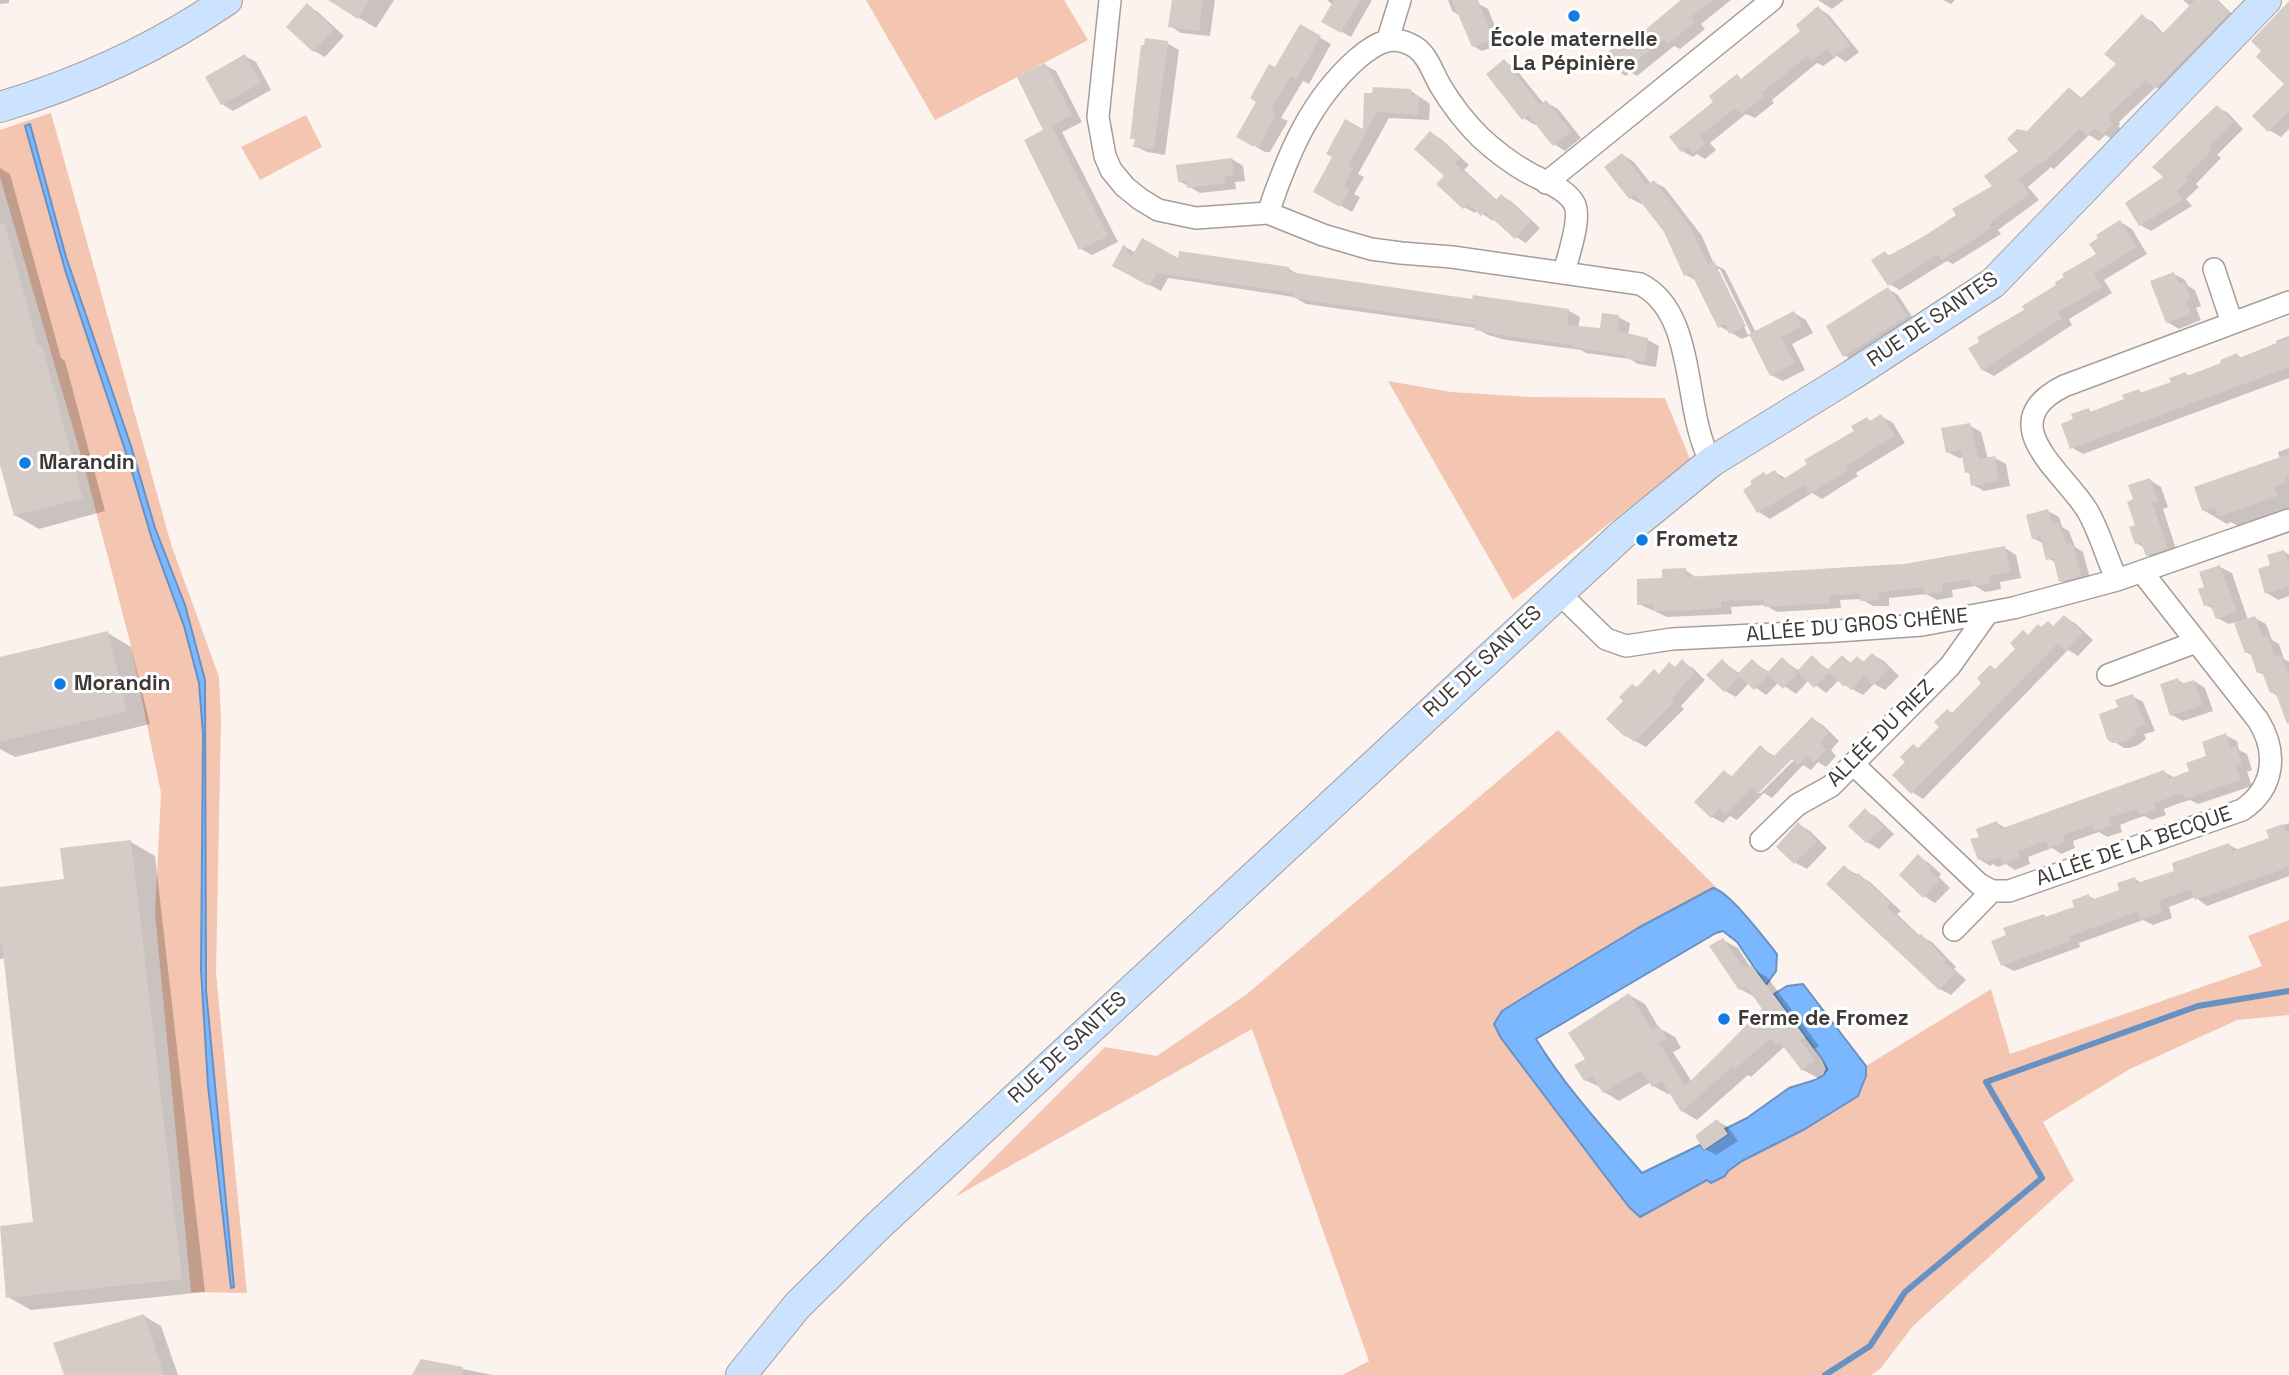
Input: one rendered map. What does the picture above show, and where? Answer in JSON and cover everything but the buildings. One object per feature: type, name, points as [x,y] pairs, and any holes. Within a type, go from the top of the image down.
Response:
[{"type":"street","points":[[1110,0],[1098,117],[1105,156],[1111,170],[1125,187],[1140,199],[1158,210],[1196,218],[1268,213],[1323,235],[1371,249],[1452,257],[1640,284],[1658,296],[1676,331],[1689,371],[1692,405],[1700,437],[1710,462]]},
{"type":"street","points":[[1388,39],[1400,0]]},
{"type":"street","points":[[1546,183],[1772,0]]},
{"type":"street","name":"RUE DE SANTES","points":[[741,1375],[797,1306],[869,1234],[1558,592],[1651,509],[1710,462],[1993,283],[2266,0]]},
{"type":"street","points":[[0,92],[108,51],[165,22],[213,2]]},
{"type":"street","points":[[0,107],[93,75],[153,44],[213,2]]},
{"type":"street","points":[[1268,213],[1294,141],[1316,104],[1349,66],[1374,46],[1388,39],[1400,41],[1418,49],[1449,99],[1481,138],[1518,166],[1566,194],[1576,207],[1576,224],[1564,273]]},
{"type":"street","points":[[2214,269],[2232,323]]},
{"type":"street","points":[[2117,580],[2087,510],[2038,449],[2032,428],[2033,417],[2043,398],[2064,386],[2289,302]]},
{"type":"street","name":"ALLÉE DU GROS CHÊNE","points":[[1558,592],[1606,639],[1626,646],[1672,639],[1875,629],[1987,614],[2117,580],[2289,520]]},
{"type":"street","name":"ALLÉE DE LA BECQUE","points":[[1992,891],[2009,891],[2242,810],[2256,797],[2267,779],[2271,749],[2258,720],[2143,572]]},
{"type":"street","name":"ALLÉE DU RIEZ","points":[[1761,840],[1797,805],[1831,786],[1853,764],[1950,666],[1987,614]]},
{"type":"street","points":[[2108,675],[2196,642]]},
{"type":"street","points":[[1853,764],[1979,884],[1992,891],[1954,930]]},
{"type":"shaded area","points":[[866,0],[1064,0],[1088,40],[935,120]]},
{"type":"shaded area","points":[[51,113],[171,544],[219,677],[221,719],[216,973],[247,1293],[191,1292],[155,913],[161,793],[130,642],[86,473],[0,177],[0,130]]},
{"type":"shaded area","points":[[306,115],[322,147],[260,180],[241,147]]},
{"type":"shaded area","points":[[1388,381],[1451,392],[1530,397],[1665,398],[1690,459],[1513,600]]},
{"type":"shaded area","points":[[1558,730],[1717,888],[1502,1011],[1501,1038],[1629,1207],[1708,1180],[1805,1129],[1858,1096],[1866,1076],[1866,1066],[1991,989],[2010,1054],[2262,966],[2248,936],[2289,920],[2289,1015],[2237,1020],[2130,1069],[2043,1122],[2074,1180],[1913,1326],[1880,1369],[1871,1375],[1342,1375],[1369,1361],[1252,1029],[955,1197],[1105,1047],[1157,1056],[1247,994]]},
{"type":"water","points":[[30,124],[66,257],[131,446],[155,528],[185,605],[205,680],[206,990],[234,1287],[231,1288],[208,1086],[201,970],[203,734],[199,683],[184,626],[152,539],[66,273],[25,126]]},
{"type":"water","points":[[1713,888],[1737,906],[1777,954],[1776,971],[1766,985],[1737,942],[1723,931],[1536,1039],[1586,1108],[1642,1173],[1700,1145],[1704,1150],[1728,1134],[1725,1129],[1747,1118],[1789,1088],[1824,1075],[1827,1069],[1823,1060],[1774,994],[1787,986],[1803,984],[1866,1066],[1866,1076],[1858,1096],[1805,1129],[1742,1161],[1725,1176],[1711,1183],[1707,1180],[1640,1217],[1612,1185],[1501,1038],[1494,1024],[1502,1011],[1534,991],[1638,928]]},
{"type":"waterway","points":[[1825,1375],[1870,1346],[1905,1292],[2042,1178],[1986,1082],[2198,1006],[2289,991]]},
{"type":"place","name":"École maternelle La Pépinière","points":[[1574,16]]},
{"type":"place","name":"Marandin","points":[[25,463]]},
{"type":"place","name":"Frometz","points":[[1642,540]]},
{"type":"place","name":"Morandin","points":[[60,684]]},
{"type":"place","name":"Ferme de Fromez","points":[[1724,1019]]}]
